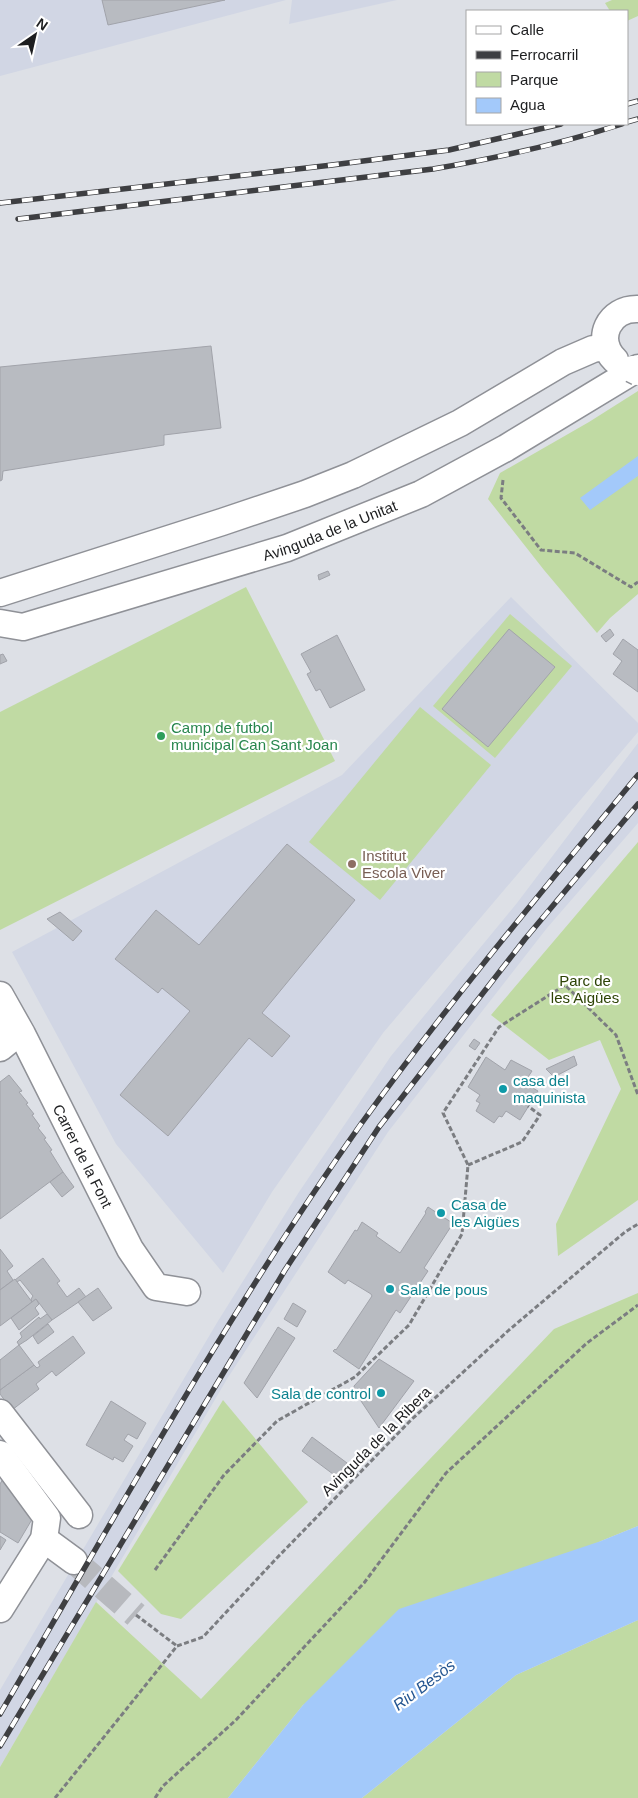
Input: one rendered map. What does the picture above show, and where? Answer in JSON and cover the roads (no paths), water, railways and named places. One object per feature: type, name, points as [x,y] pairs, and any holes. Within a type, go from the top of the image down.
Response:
[{"type":"street","points":[[0,593],[222,522],[305,494],[353,474],[460,423],[576,355],[606,347],[605,337],[608,326],[613,318],[621,312],[638,309]]},
{"type":"street","name":"Avinguda de la Unitat","points":[[606,347],[611,356],[620,364],[636,369]]},
{"type":"street","name":"Avinguda de la Unitat","points":[[0,623],[23,627],[296,544],[421,494],[506,448],[636,369]]},
{"type":"street","name":"Carrer de la Font","points":[[0,995],[22,1034],[130,1249],[156,1287],[187,1292]]},
{"type":"street","points":[[0,1009],[16,1035],[0,1048]]},
{"type":"street","points":[[0,1053],[22,1034]]},
{"type":"street","points":[[0,1413],[79,1515]]},
{"type":"street","points":[[0,1454],[45,1528],[74,1561]]},
{"type":"street","points":[[0,1609],[45,1528]]},
{"type":"water","points":[[638,456],[638,476],[590,510],[580,498]]},
{"type":"water","name":"Riu Besòs","points":[[638,1526],[638,1620],[516,1675],[362,1798],[228,1798],[303,1705],[399,1609],[601,1541]]},
{"type":"tunnel","points":[[74,1561],[136,1615]]},
{"type":"railway","points":[[628,104],[638,101]]},
{"type":"railway","points":[[628,122],[638,119]]},
{"type":"railway","points":[[0,203],[449,150],[557,125]]},
{"type":"railway","points":[[18,219],[433,169],[528,150],[619,125]]},
{"type":"railway","points":[[0,1714],[174,1415],[312,1195],[361,1124],[428,1034],[638,775]]},
{"type":"railway","points":[[0,1746],[285,1270],[379,1127],[525,939],[638,804]]},
{"type":"place","name":"Camp de futbol municipal Can Sant Joan","points":[[161,736]]},
{"type":"place","name":"Institut Escola Viver","points":[[352,864]]},
{"type":"place","name":"casa del maquinista","points":[[503,1089]]},
{"type":"place","name":"Casa de les Aigües","points":[[441,1213]]},
{"type":"place","name":"Sala de pous","points":[[390,1289]]},
{"type":"place","name":"Sala de control","points":[[381,1393]]},
{"type":"park label","name":"Parc de les Aigües","points":[[585,988]]}]
